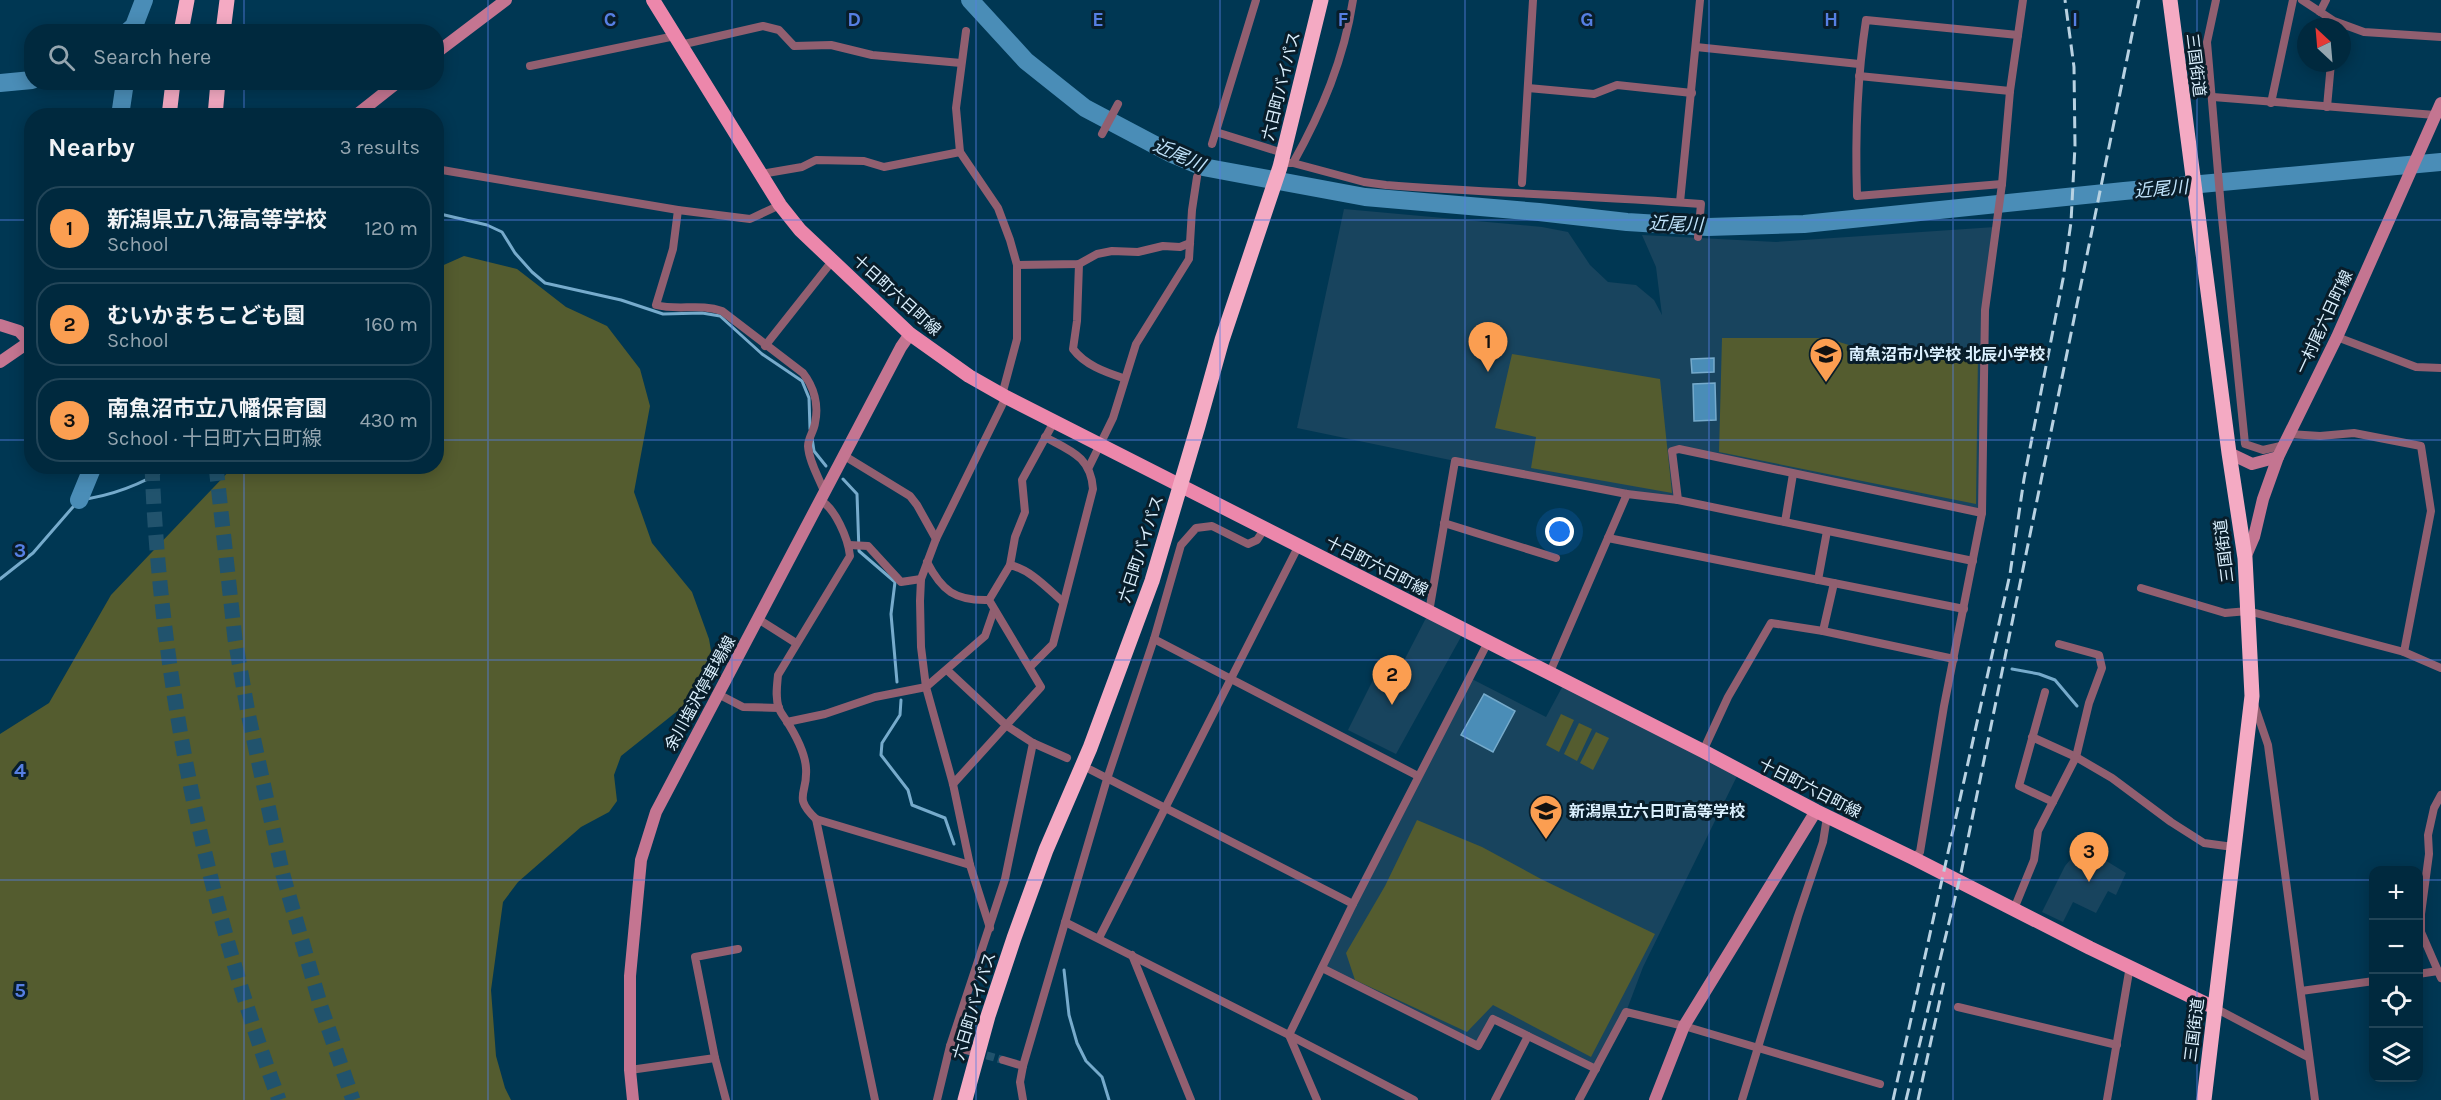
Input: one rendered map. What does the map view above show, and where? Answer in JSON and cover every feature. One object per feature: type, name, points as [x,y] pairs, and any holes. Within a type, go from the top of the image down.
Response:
[{"type":"highway","points":[[182,24],[187,0]]},
{"type":"highway","points":[[224,24],[227,0]]},
{"type":"highway","name":"六日町バイパス","points":[[965,1100],[988,1016],[1014,938],[1046,850],[1090,748],[1152,581],[1246,262],[1284,162],[1321,0]]},
{"type":"highway","name":"三国街道","points":[[2170,0],[2229,453],[2245,558],[2252,696],[2204,1100]]},
{"type":"highway","points":[[170,108],[172,90]]},
{"type":"highway","points":[[216,108],[217,90]]},
{"type":"main road","points":[[444,47],[506,0]]},
{"type":"main road","name":"十日町六日町線","points":[[653,0],[780,205],[800,230],[910,334],[969,376],[1004,396],[1550,672],[1821,814],[2215,1008]]},
{"type":"main road","points":[[365,108],[388,90]]},
{"type":"main road","name":"一村尾六日町線","points":[[2245,558],[2254,537],[2263,499],[2278,457],[2337,337],[2441,103]]},
{"type":"main road","points":[[0,325],[19,331],[24,336]]},
{"type":"main road","name":"余川塩沢停車場線","points":[[633,1100],[630,1071],[630,976],[641,860],[656,812],[843,455],[910,334]]},
{"type":"main road","points":[[0,362],[24,345]]},
{"type":"main road","points":[[2229,453],[2252,464],[2278,457]]},
{"type":"main road","points":[[1654,1100],[1684,1026],[1821,814]]},
{"type":"street","points":[[1212,144],[1256,0]]},
{"type":"street","points":[[1284,162],[1326,97],[1340,63],[1353,0]]},
{"type":"street","points":[[1522,183],[1533,0]]},
{"type":"street","points":[[1680,202],[1700,0]]},
{"type":"street","points":[[1913,858],[1920,852],[1982,513],[1985,310],[2002,184],[2010,91],[2023,0]]},
{"type":"street","points":[[2216,0],[2207,42],[2245,444],[2263,450],[2287,440],[2354,433],[2421,446],[2431,512],[2404,652]]},
{"type":"street","points":[[2271,103],[2294,0]]},
{"type":"street","points":[[2302,0],[2327,18]]},
{"type":"street","points":[[2320,12],[2326,0]]},
{"type":"street","points":[[2002,184],[1857,196],[1855,130],[1859,64],[1866,20],[2018,35]]},
{"type":"street","points":[[530,66],[763,26],[779,30],[794,46],[831,45],[873,55],[961,63]]},
{"type":"street","points":[[2351,29],[2364,32],[2441,37]]},
{"type":"street","points":[[966,31],[956,108],[960,152],[998,208],[1010,240],[1017,265],[1017,339],[1004,396],[936,539],[921,579],[921,647],[926,687],[953,784],[970,865],[990,928]]},
{"type":"street","points":[[1696,47],[1859,64]]},
{"type":"street","points":[[2327,107],[2330,72]]},
{"type":"street","points":[[1859,76],[2010,91]]},
{"type":"street","points":[[1528,88],[1594,94],[1617,85],[1692,93]]},
{"type":"street","points":[[2213,97],[2435,115]]},
{"type":"street","points":[[1102,134],[1118,104]]},
{"type":"street","points":[[1216,132],[1284,162],[1364,182],[1529,195],[1571,195],[1701,204],[1698,235]]},
{"type":"street","points":[[761,174],[802,167],[816,160],[864,161],[885,167],[960,152]]},
{"type":"street","points":[[444,170],[678,210],[750,219],[780,205]]},
{"type":"street","points":[[1089,467],[1113,418],[1136,344],[1189,259],[1197,177]]},
{"type":"street","points":[[678,210],[674,249],[656,305],[667,308],[710,307],[722,311],[803,373],[811,384],[815,398],[816,422],[808,443],[810,458],[822,495],[849,545],[850,556],[778,675],[776,690],[779,708],[801,749],[806,767],[805,784],[801,797],[805,808],[816,819],[970,865]]},
{"type":"street","points":[[1017,265],[1079,264],[1097,254],[1112,251],[1138,252],[1163,246],[1180,247],[1190,243]]},
{"type":"street","points":[[765,346],[833,260]]},
{"type":"street","points":[[1079,264],[1077,321],[1073,349],[1077,355],[1098,369],[1124,378]]},
{"type":"street","points":[[2337,337],[2416,367],[2441,369]]},
{"type":"street","points":[[989,600],[1010,565],[1015,537],[1025,512],[1022,480],[1055,420]]},
{"type":"street","points":[[1030,666],[1053,644],[1094,489],[1093,476],[1089,467],[1078,455],[1045,437]]},
{"type":"street","points":[[1678,500],[1672,451],[1679,449],[1982,513]]},
{"type":"street","points":[[843,455],[910,496],[918,505],[936,539]]},
{"type":"street","points":[[1429,612],[1455,461],[1627,494],[1678,500],[1973,561]]},
{"type":"street","points":[[1785,522],[1793,474]]},
{"type":"street","points":[[1550,672],[1627,494]]},
{"type":"street","points":[[1444,523],[1556,558]]},
{"type":"street","points":[[1023,1100],[1020,1082],[1023,1066],[1107,779],[1154,639],[1181,545],[1196,528],[1212,526],[1248,544],[1257,540],[1265,528]]},
{"type":"street","points":[[1818,580],[1827,531]]},
{"type":"street","points":[[1608,538],[1964,609]]},
{"type":"street","points":[[849,545],[868,546],[901,582],[921,579]]},
{"type":"street","points":[[1099,939],[1299,545]]},
{"type":"street","points":[[927,562],[939,583],[951,592],[978,600],[989,600]]},
{"type":"street","points":[[1010,565],[1018,567],[1035,578],[1063,602]]},
{"type":"street","points":[[1823,631],[1834,583]]},
{"type":"street","points":[[2141,588],[2225,613],[2248,611],[2404,652],[2441,668]]},
{"type":"street","points":[[953,784],[1041,687],[989,600]]},
{"type":"street","points":[[788,722],[825,714],[875,697],[926,687],[985,636],[994,610]]},
{"type":"street","points":[[758,619],[796,643]]},
{"type":"street","points":[[1703,751],[1728,697],[1772,623],[1823,631],[1954,659]]},
{"type":"street","points":[[1154,639],[1418,776]]},
{"type":"street","points":[[1317,1100],[1289,1035],[1353,904],[1488,642]]},
{"type":"street","points":[[2014,909],[2034,860],[2038,831],[2076,757],[2089,703],[2102,668],[2099,655],[2059,644]]},
{"type":"street","points":[[946,670],[1007,726],[1034,743],[1067,758]]},
{"type":"street","points":[[2044,692],[2019,786],[2053,802]]},
{"type":"street","points":[[718,694],[743,707],[779,708]]},
{"type":"street","points":[[2252,696],[2268,745],[2315,1100]]},
{"type":"street","points":[[2032,737],[2076,757],[2112,778],[2171,822],[2204,843],[2233,847]]},
{"type":"street","points":[[937,1100],[950,1046],[1005,879],[1034,743]]},
{"type":"street","points":[[1091,770],[1353,904]]},
{"type":"street","points":[[2423,974],[2439,974],[2421,932],[2421,914],[2429,854],[2428,835],[2434,808],[2441,795]]},
{"type":"street","points":[[1742,1100],[1823,842],[1821,814]]},
{"type":"street","points":[[816,819],[874,1100]]},
{"type":"street","points":[[1065,922],[1414,1100]]},
{"type":"street","points":[[726,1100],[715,1058],[695,957],[738,949]]},
{"type":"street","points":[[1132,955],[1191,1100]]},
{"type":"street","points":[[2107,1100],[2130,966]]},
{"type":"street","points":[[1322,968],[1478,1046],[1493,1019],[1596,1070]]},
{"type":"street","points":[[2301,992],[2369,982]]},
{"type":"street","points":[[1958,1007],[2117,1045]]},
{"type":"street","points":[[2215,1008],[2308,1057]]},
{"type":"street","points":[[1579,1100],[1626,1012],[1684,1026],[1880,1084]]},
{"type":"street","points":[[1495,1100],[1528,1036]]},
{"type":"street","points":[[950,1046],[973,1052]]},
{"type":"street","points":[[630,1071],[715,1058]]},
{"type":"street","points":[[1004,1060],[1023,1066]]},
{"type":"shaded area","points":[[1344,209],[1542,227],[1568,232],[1590,265],[1608,282],[1636,285],[1654,300],[1662,315],[1656,267],[1642,235],[1776,242],[1995,227],[1985,310],[1982,513],[1672,451],[1678,500],[1455,461],[1297,428]]},
{"type":"shaded area","points":[[1714,358],[1714,372],[1692,373],[1691,359]]},
{"type":"shaded area","points":[[1715,383],[1716,420],[1694,421],[1693,384]]},
{"type":"shaded area","points":[[1426,618],[1462,635],[1396,754],[1348,730],[1377,672],[1394,680]]},
{"type":"shaded area","name":"新潟県立六日町高等学校","points":[[1470,678],[1546,717],[1566,680],[1740,770],[1643,967],[1626,1012],[1596,1069],[1493,1019],[1478,1046],[1322,968]]},
{"type":"shaded area","points":[[1484,694],[1515,711],[1493,752],[1461,735]]},
{"type":"shaded area","points":[[2082,846],[2126,873],[2116,895],[2108,891],[2096,913],[2073,902],[2063,922],[2042,912],[2065,866]]},
{"type":"green space","points":[[464,256],[517,269],[566,307],[607,326],[640,369],[650,406],[634,492],[652,543],[692,592],[709,639],[715,674],[705,694],[680,709],[621,756],[614,775],[617,801],[609,812],[581,827],[518,882],[503,902],[491,990],[496,1056],[505,1088],[511,1100],[0,1100],[0,734],[49,703],[111,595],[226,474],[444,474],[444,265]]},
{"type":"green space","points":[[1722,338],[1826,338],[1875,353],[1978,354],[1976,504],[1719,452]]},
{"type":"green space","points":[[1512,354],[1660,379],[1672,493],[1531,468],[1536,437],[1495,428]]},
{"type":"green space","points":[[1561,714],[1574,720],[1559,752],[1546,745]]},
{"type":"green space","points":[[1579,723],[1592,729],[1577,761],[1564,754]]},
{"type":"green space","points":[[1596,732],[1609,738],[1593,770],[1580,763]]},
{"type":"green space","points":[[1417,820],[1482,847],[1541,879],[1655,934],[1591,1057],[1493,1005],[1467,1032],[1355,980],[1346,953],[1385,886]]},
{"type":"waterway","name":"近尾川","points":[[135,24],[144,0]]},
{"type":"waterway","name":"近尾川","points":[[970,0],[1026,61],[1085,108],[1172,154],[1203,167],[1365,197],[1627,222],[1708,227],[1804,224],[2124,191],[2441,162]]},
{"type":"waterway","name":"近尾川","points":[[0,83],[24,81]]},
{"type":"waterway","points":[[121,108],[124,90]]},
{"type":"waterway","points":[[444,215],[487,225],[502,232],[515,253],[545,283],[621,300],[663,314],[702,313],[720,316],[762,354],[802,381],[809,398],[810,429]]},
{"type":"waterway","points":[[812,438],[814,451],[826,466]]},
{"type":"waterway","points":[[79,500],[90,474]]},
{"type":"waterway","points":[[0,579],[33,553],[79,500],[127,488],[157,474]]},
{"type":"waterway","points":[[843,479],[857,494],[859,551],[895,582],[891,614],[897,682]]},
{"type":"waterway","points":[[2012,669],[2039,674],[2055,680],[2077,706]]},
{"type":"waterway","points":[[901,700],[900,715],[882,743],[881,755],[908,790],[912,805],[945,818],[954,844]]},
{"type":"waterway","points":[[1064,970],[1069,1015],[1077,1043],[1086,1061],[1102,1077],[1109,1100]]},
{"type":"tunnel","points":[[152,474],[165,627],[176,707],[191,788],[208,868],[229,947],[279,1100]]},
{"type":"tunnel","points":[[217,474],[235,639],[248,713],[283,875],[321,1007],[353,1100]]},
{"type":"tunnel","points":[[975,1052],[1003,1060]]},
{"type":"railway","points":[[1893,1100],[2010,574],[2024,479],[2063,279],[2071,222],[2075,146],[2074,67],[2065,0]]},
{"type":"railway","points":[[1906,1100],[1961,873],[2139,0]]},
{"type":"railway","points":[[1918,1100],[1945,977]]},
{"type":"place","name":"新潟県立八海高等学校","points":[[1488,372]]},
{"type":"place","name":"南魚沼市小学校 北辰小学校","points":[[1826,383]]},
{"type":"place","name":"むいかまちこども園","points":[[1392,705]]},
{"type":"place","name":"新潟県立六日町高等学校","points":[[1546,840]]},
{"type":"place","name":"南魚沼市立八幡保育園","points":[[2089,882]]}]
